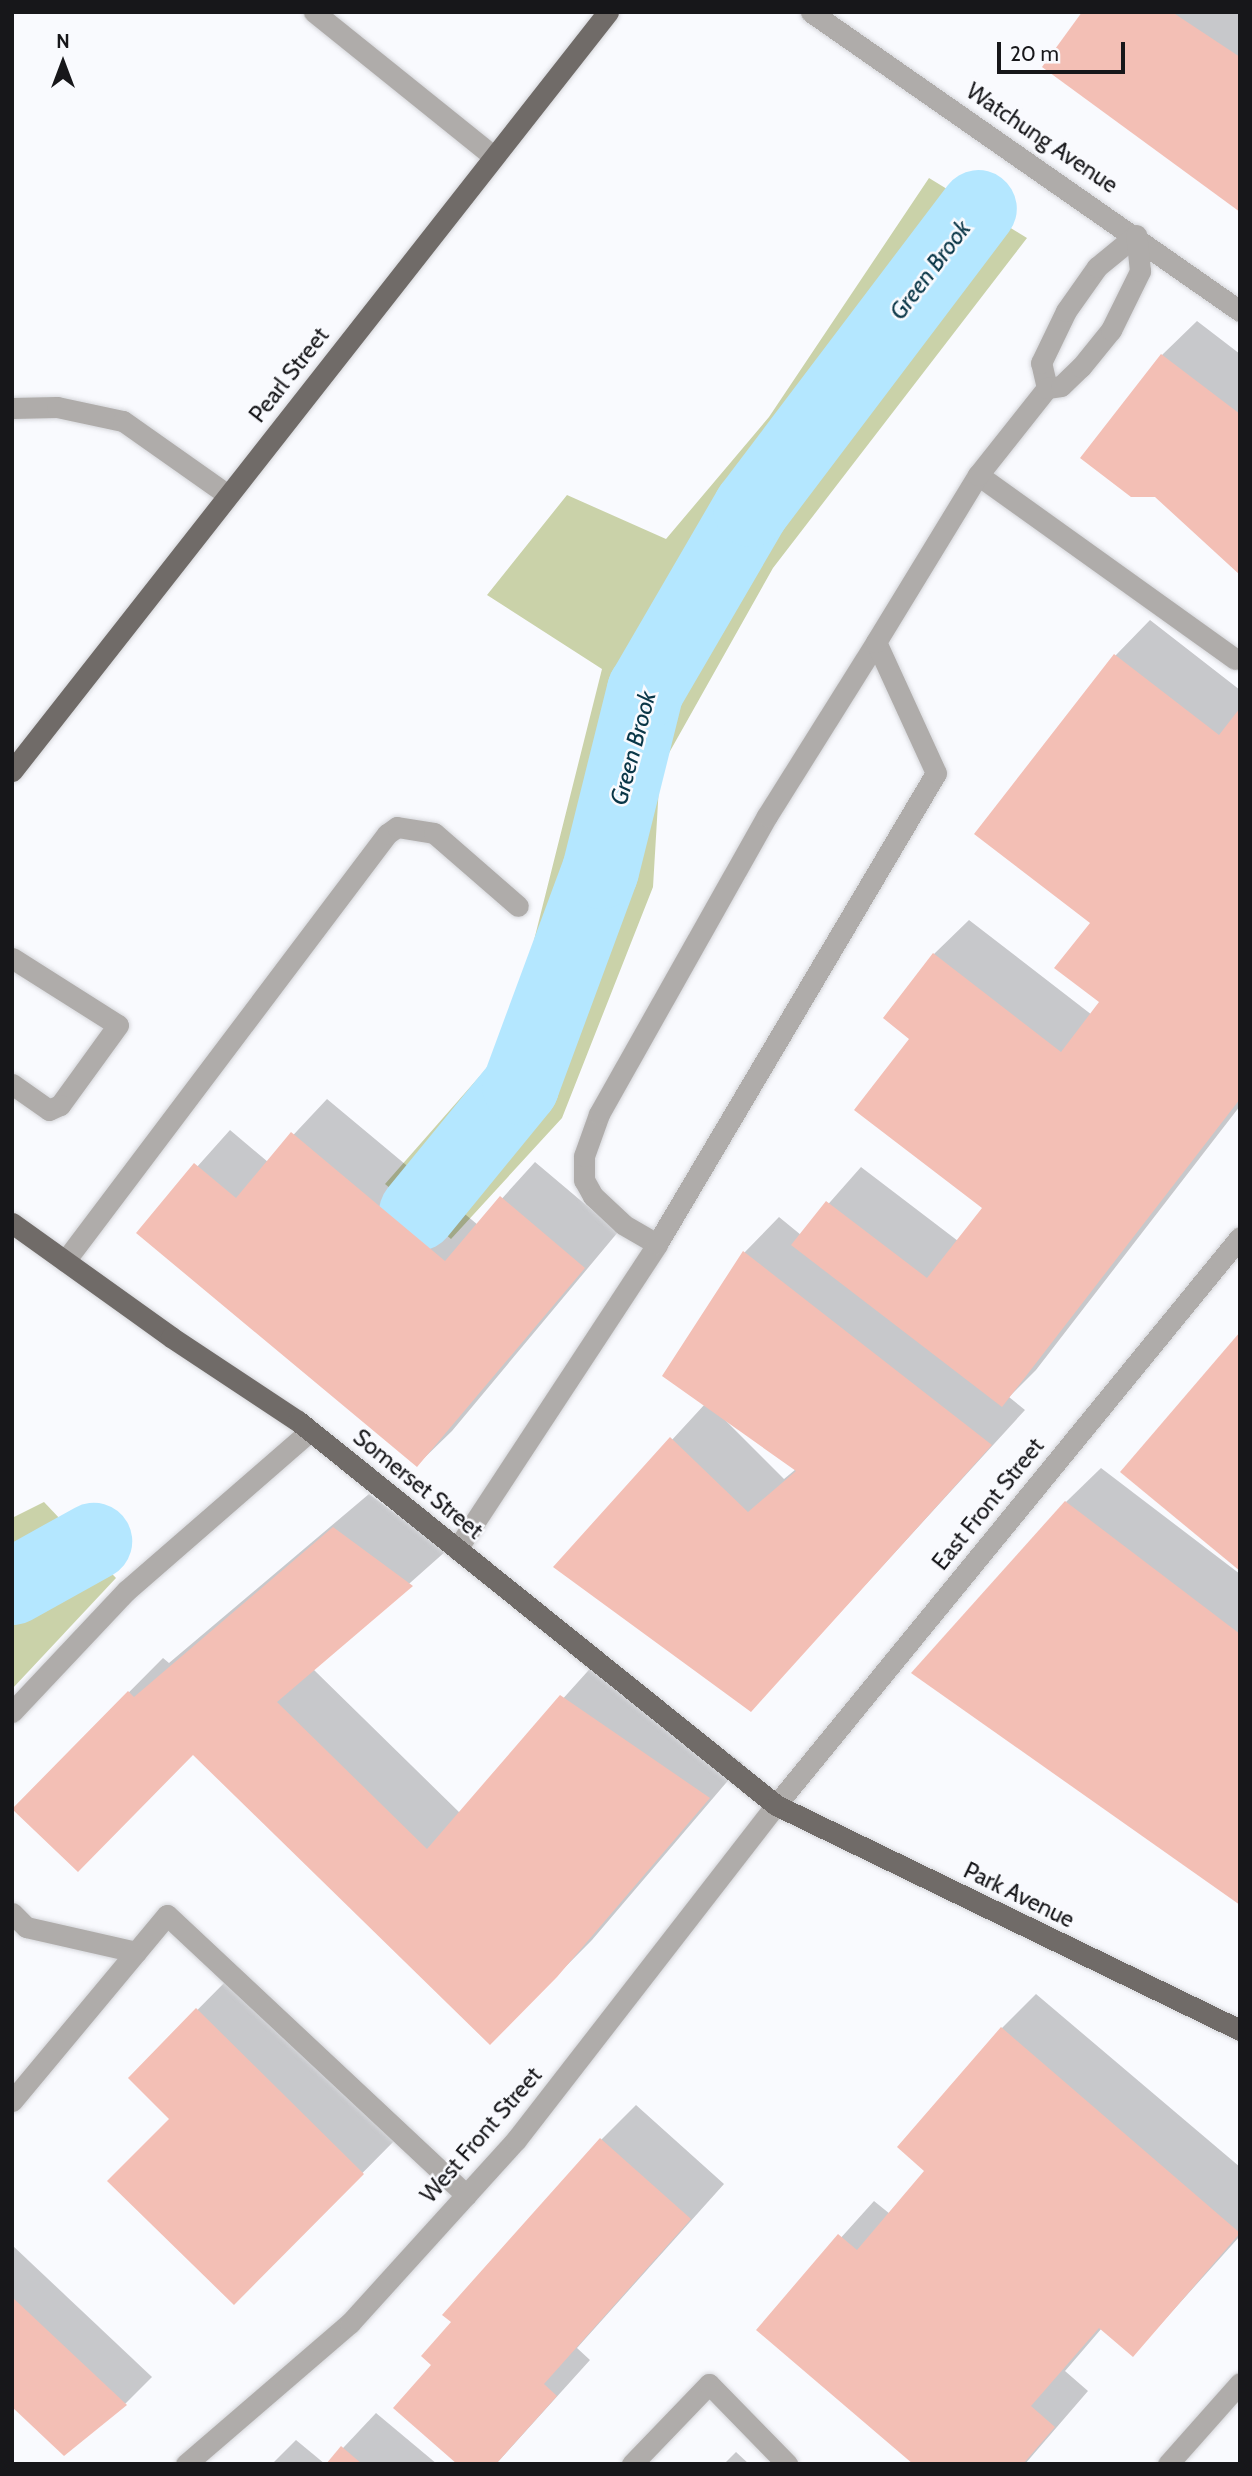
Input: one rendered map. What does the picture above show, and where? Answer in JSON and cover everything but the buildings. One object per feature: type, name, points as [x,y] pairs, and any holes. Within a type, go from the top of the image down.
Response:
[{"type":"main road","name":"Pearl Street","points":[[12,771],[608,12]]},
{"type":"main road","name":"Somerset Street","points":[[12,1223],[310,1431],[776,1805]]},
{"type":"main road","name":"Park Avenue","points":[[776,1805],[1240,2030]]},
{"type":"street","points":[[314,12],[493,156]]},
{"type":"street","name":"Watchung Avenue","points":[[811,12],[1136,234],[1240,311]]},
{"type":"street","points":[[1046,388],[1041,363],[1066,311],[1097,267],[1136,234]]},
{"type":"street","points":[[657,1244],[609,1211],[584,1180],[584,1156],[599,1114],[767,816],[978,475],[1046,388],[1060,386],[1082,366],[1129,300],[1140,271],[1136,234]]},
{"type":"street","points":[[12,408],[57,407],[123,421],[228,495]]},
{"type":"street","points":[[978,475],[1235,659]]},
{"type":"street","points":[[457,1549],[657,1244],[936,773],[876,642]]},
{"type":"street","points":[[65,1261],[387,834],[397,827],[434,833],[518,906]]},
{"type":"street","points":[[12,958],[118,1025],[60,1105],[49,1110],[12,1084]]},
{"type":"street","name":"East Front Street","points":[[776,1805],[1240,1237]]},
{"type":"street","points":[[12,1712],[125,1591],[310,1431]]},
{"type":"street","name":"West Front Street","points":[[186,2464],[350,2323],[516,2140],[776,1805]]},
{"type":"street","points":[[12,1913],[26,1927],[136,1952]]},
{"type":"street","points":[[12,2101],[167,1915],[466,2195]]},
{"type":"street","points":[[1168,2464],[1240,2383]]},
{"type":"street","points":[[632,2464],[709,2384],[787,2464]]},
{"type":"green space","points":[[929,178],[1027,238],[773,568],[660,769],[653,887],[562,1118],[451,1239],[385,1184],[508,1044],[602,669],[487,595],[567,495],[666,539],[769,417]]},
{"type":"green space","points":[[44,1502],[116,1578],[12,1689],[12,1518]]},
{"type":"waterway","name":"Green Brook","points":[[417,1212],[520,1086],[600,870],[645,690],[751,508],[978,208]]},
{"type":"waterway","name":"Green Brook","points":[[12,1586],[93,1541]]}]
